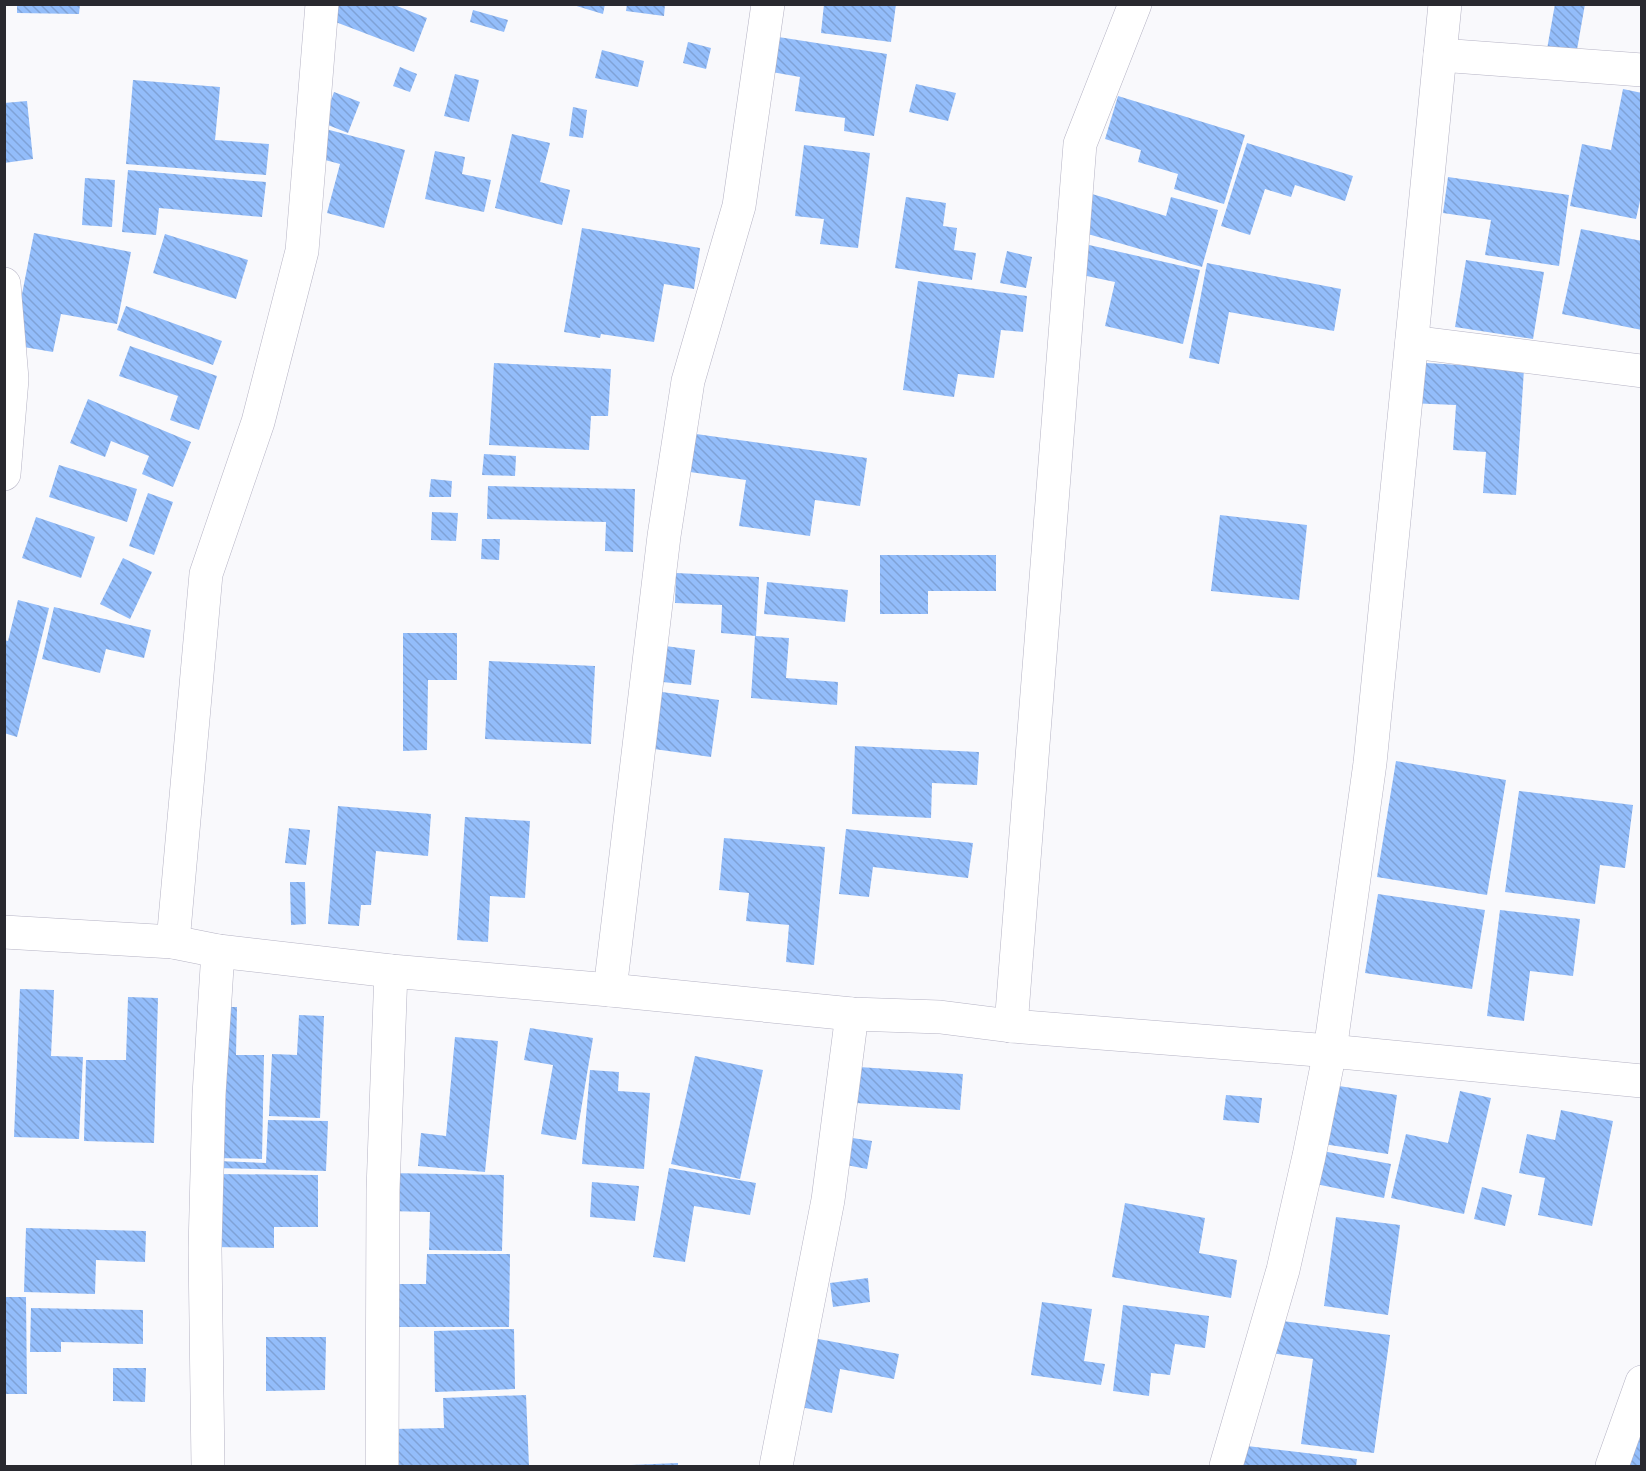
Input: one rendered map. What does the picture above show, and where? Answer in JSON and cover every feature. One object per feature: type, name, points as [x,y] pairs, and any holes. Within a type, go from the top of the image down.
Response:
[{"type":"street","points":[[173,942],[206,574],[258,422],[302,250],[322,4]]},
{"type":"street","points":[[610,990],[664,536],[688,381],[739,206],[768,4]]},
{"type":"street","points":[[1011,1026],[1080,144],[1135,4]]},
{"type":"street","points":[[1226,1467],[1283,1270],[1330,1050],[1370,764],[1445,4]]},
{"type":"street","points":[[1440,55],[1641,70]]},
{"type":"street","points":[[4,284],[12,379],[4,474]]},
{"type":"street","points":[[1412,342],[1641,371]]},
{"type":"street","points":[[4,932],[173,942],[218,951],[392,971],[852,1014],[940,1017],[1011,1026],[1330,1050],[1641,1081]]},
{"type":"street","points":[[208,1467],[205,1249],[209,1095],[218,951]]},
{"type":"street","points":[[382,1467],[383,1190],[392,971]]},
{"type":"street","points":[[776,1467],[828,1200],[852,1014]]},
{"type":"street","points":[[1612,1467],[1641,1382]]},
{"type":"building","points":[[17,4],[80,4],[79,14],[17,13]]},
{"type":"building","points":[[339,4],[392,4],[427,18],[414,52],[333,21]]},
{"type":"building","points":[[570,4],[605,4],[603,14]]},
{"type":"building","points":[[627,4],[665,4],[664,16],[626,11]]},
{"type":"building","points":[[824,4],[896,4],[891,42],[821,33]]},
{"type":"building","points":[[1555,4],[1585,4],[1575,61],[1546,55]]},
{"type":"building","points":[[473,10],[508,20],[504,32],[470,22]]},
{"type":"building","points":[[772,36],[887,54],[874,136],[844,131],[845,118],[795,111],[800,77],[766,71]]},
{"type":"building","points":[[688,42],[711,48],[706,69],[683,63]]},
{"type":"building","points":[[602,50],[644,61],[638,87],[595,78]]},
{"type":"building","points":[[400,67],[417,74],[410,92],[393,86]]},
{"type":"building","points":[[455,74],[479,80],[469,122],[444,116]]},
{"type":"building","points":[[133,80],[220,87],[215,140],[269,144],[266,175],[126,164]]},
{"type":"building","points":[[916,84],[956,93],[948,121],[909,112]]},
{"type":"building","points":[[1623,89],[1642,93],[1642,192],[1636,219],[1570,206],[1582,144],[1611,150]]},
{"type":"building","points":[[334,92],[360,102],[348,133],[323,123]]},
{"type":"building","points":[[1118,96],[1245,135],[1224,204],[1174,189],[1178,174],[1138,162],[1141,150],[1105,139]]},
{"type":"building","points":[[27,101],[33,159],[4,163],[4,103]]},
{"type":"building","points":[[573,107],[587,110],[583,138],[569,136]]},
{"type":"building","points":[[322,128],[405,150],[384,228],[327,213],[340,164],[314,157]]},
{"type":"building","points":[[512,134],[550,143],[540,182],[570,190],[562,225],[495,208]]},
{"type":"building","points":[[1247,143],[1353,176],[1345,201],[1295,185],[1291,197],[1265,189],[1250,235],[1221,226]]},
{"type":"building","points":[[804,145],[870,153],[858,248],[820,244],[824,219],[795,216]]},
{"type":"building","points":[[435,151],[465,157],[462,174],[491,180],[484,212],[425,199]]},
{"type":"building","points":[[128,170],[266,182],[262,217],[159,208],[156,235],[122,232]]},
{"type":"building","points":[[1448,177],[1569,195],[1559,266],[1485,255],[1491,220],[1443,213]]},
{"type":"building","points":[[85,178],[115,180],[112,227],[82,225]]},
{"type":"building","points":[[1092,194],[1166,216],[1171,197],[1218,210],[1202,267],[1081,232]]},
{"type":"building","points":[[906,197],[946,203],[943,226],[957,228],[954,250],[976,253],[972,280],[895,268]]},
{"type":"building","points":[[582,228],[700,248],[694,289],[664,284],[654,342],[601,334],[600,338],[564,332]]},
{"type":"building","points":[[1581,229],[1642,241],[1642,330],[1562,314]]},
{"type":"building","points":[[34,233],[131,252],[117,324],[61,314],[53,352],[12,345]]},
{"type":"building","points":[[165,234],[248,260],[236,299],[153,273]]},
{"type":"building","points":[[1089,245],[1200,270],[1183,344],[1105,326],[1115,282],[1082,275]]},
{"type":"building","points":[[1007,251],[1032,257],[1026,288],[1000,283]]},
{"type":"building","points":[[1466,260],[1544,272],[1533,339],[1455,327]]},
{"type":"building","points":[[1207,263],[1341,289],[1334,331],[1229,312],[1219,364],[1189,358]]},
{"type":"building","points":[[918,281],[1027,296],[1023,332],[1001,330],[994,378],[958,374],[954,397],[903,390]]},
{"type":"building","points":[[126,306],[222,341],[213,365],[117,330]]},
{"type":"building","points":[[130,346],[217,376],[199,430],[170,420],[178,396],[119,376]]},
{"type":"building","points":[[1411,362],[1524,369],[1516,495],[1483,493],[1486,452],[1453,450],[1456,405],[1408,403]]},
{"type":"building","points":[[494,363],[611,369],[608,416],[591,416],[589,450],[489,445]]},
{"type":"building","points":[[88,399],[191,442],[173,487],[142,474],[149,456],[111,441],[105,457],[70,443]]},
{"type":"building","points":[[689,433],[867,458],[860,506],[815,500],[810,536],[739,526],[746,480],[683,471]]},
{"type":"building","points":[[484,454],[516,456],[515,476],[482,475]]},
{"type":"building","points":[[59,465],[137,489],[127,522],[49,497]]},
{"type":"building","points":[[431,479],[452,481],[451,497],[429,497]]},
{"type":"building","points":[[488,486],[635,489],[633,552],[605,551],[606,522],[487,519]]},
{"type":"building","points":[[148,493],[173,502],[154,555],[129,546]]},
{"type":"building","points":[[432,512],[458,513],[456,541],[431,540]]},
{"type":"building","points":[[1220,515],[1307,525],[1299,600],[1211,591]]},
{"type":"building","points":[[36,517],[95,537],[81,578],[22,558]]},
{"type":"building","points":[[482,539],[500,539],[499,560],[481,559]]},
{"type":"building","points":[[880,555],[996,555],[996,591],[928,591],[928,614],[880,614]]},
{"type":"building","points":[[123,558],[152,572],[130,619],[100,604]]},
{"type":"building","points":[[676,573],[759,577],[756,636],[721,633],[722,605],[675,603]]},
{"type":"building","points":[[767,582],[848,590],[845,622],[764,614]]},
{"type":"building","points":[[18,600],[49,608],[17,737],[4,733],[4,640],[8,641]]},
{"type":"building","points":[[54,607],[151,630],[144,658],[106,649],[100,673],[42,659]]},
{"type":"building","points":[[403,633],[457,633],[457,680],[428,680],[427,750],[403,751]]},
{"type":"building","points":[[755,636],[789,638],[786,678],[838,682],[837,705],[751,698]]},
{"type":"building","points":[[658,645],[695,650],[691,685],[653,681]]},
{"type":"building","points":[[489,661],[595,666],[591,744],[485,739]]},
{"type":"building","points":[[655,691],[719,700],[711,757],[647,748]]},
{"type":"building","points":[[855,746],[979,752],[977,785],[932,783],[931,818],[852,814]]},
{"type":"building","points":[[1396,761],[1506,780],[1487,895],[1377,877]]},
{"type":"building","points":[[1519,791],[1633,805],[1625,868],[1600,865],[1595,904],[1505,892]]},
{"type":"building","points":[[338,806],[431,814],[428,856],[376,851],[371,905],[361,905],[359,926],[328,924]]},
{"type":"building","points":[[465,817],[530,821],[525,898],[490,896],[488,942],[457,940]]},
{"type":"building","points":[[289,828],[310,830],[306,865],[285,863]]},
{"type":"building","points":[[846,829],[973,843],[968,878],[873,867],[869,897],[839,894]]},
{"type":"building","points":[[724,838],[825,847],[814,965],[786,962],[789,925],[746,921],[749,893],[719,890]]},
{"type":"building","points":[[290,882],[305,882],[306,924],[291,925]]},
{"type":"building","points":[[1378,894],[1485,910],[1472,989],[1365,973]]},
{"type":"building","points":[[1500,910],[1580,919],[1573,976],[1530,971],[1524,1021],[1487,1016]]},
{"type":"building","points":[[20,989],[54,990],[51,1056],[83,1057],[79,1139],[14,1137]]},
{"type":"building","points":[[128,997],[158,998],[154,1143],[84,1141],[86,1060],[126,1060]]},
{"type":"building","points":[[216,1007],[237,1007],[236,1055],[264,1055],[262,1159],[215,1158]]},
{"type":"building","points":[[299,1015],[324,1016],[320,1118],[269,1116],[272,1054],[297,1055]]},
{"type":"building","points":[[530,1028],[593,1038],[576,1140],[541,1134],[553,1065],[524,1060]]},
{"type":"building","points":[[455,1037],[498,1041],[485,1172],[418,1166],[421,1133],[446,1136]]},
{"type":"building","points":[[695,1056],[763,1070],[740,1179],[671,1164]]},
{"type":"building","points":[[859,1067],[963,1074],[960,1110],[856,1103]]},
{"type":"building","points":[[590,1070],[619,1072],[618,1091],[650,1093],[644,1169],[582,1164]]},
{"type":"building","points":[[1326,1084],[1397,1095],[1388,1154],[1317,1143]]},
{"type":"building","points":[[1460,1091],[1491,1098],[1464,1214],[1391,1198],[1406,1134],[1448,1143]]},
{"type":"building","points":[[1226,1095],[1262,1098],[1259,1123],[1223,1120]]},
{"type":"building","points":[[1561,1110],[1613,1121],[1592,1226],[1538,1215],[1545,1178],[1519,1173],[1527,1134],[1555,1140]]},
{"type":"building","points":[[268,1120],[328,1121],[326,1171],[216,1168],[217,1161],[266,1163]]},
{"type":"building","points":[[846,1137],[872,1141],[867,1169],[841,1164]]},
{"type":"building","points":[[1312,1149],[1391,1164],[1384,1198],[1306,1182]]},
{"type":"building","points":[[669,1168],[756,1183],[750,1215],[694,1206],[685,1262],[653,1257]]},
{"type":"building","points":[[387,1173],[504,1175],[502,1251],[429,1250],[430,1212],[387,1211]]},
{"type":"building","points":[[216,1174],[318,1175],[318,1227],[274,1227],[274,1248],[215,1247]]},
{"type":"building","points":[[592,1182],[639,1186],[635,1221],[590,1217]]},
{"type":"building","points":[[1482,1187],[1512,1195],[1505,1226],[1474,1219]]},
{"type":"building","points":[[1125,1203],[1205,1218],[1199,1253],[1237,1260],[1231,1298],[1112,1277]]},
{"type":"building","points":[[1336,1217],[1400,1225],[1388,1315],[1324,1306]]},
{"type":"building","points":[[26,1228],[146,1231],[145,1262],[96,1260],[95,1294],[24,1292]]},
{"type":"building","points":[[427,1254],[510,1254],[509,1327],[387,1327],[388,1284],[426,1284]]},
{"type":"building","points":[[868,1278],[870,1302],[833,1307],[830,1283]]},
{"type":"building","points":[[4,1297],[26,1297],[27,1394],[4,1394]]},
{"type":"building","points":[[1042,1302],[1092,1309],[1084,1361],[1105,1364],[1101,1385],[1031,1375]]},
{"type":"building","points":[[1123,1305],[1209,1316],[1205,1348],[1175,1344],[1170,1375],[1151,1373],[1149,1396],[1113,1391]]},
{"type":"building","points":[[31,1308],[143,1310],[143,1344],[61,1342],[61,1352],[30,1352]]},
{"type":"building","points":[[1275,1320],[1390,1335],[1374,1453],[1301,1444],[1313,1359],[1271,1353]]},
{"type":"building","points":[[514,1329],[515,1389],[435,1392],[434,1331]]},
{"type":"building","points":[[266,1337],[326,1337],[325,1390],[266,1391]]},
{"type":"building","points":[[813,1338],[899,1354],[894,1379],[840,1369],[832,1413],[800,1407]]},
{"type":"building","points":[[113,1368],[146,1368],[145,1402],[113,1401]]},
{"type":"building","points":[[526,1395],[529,1466],[394,1466],[393,1429],[444,1428],[443,1398]]},
{"type":"building","points":[[1642,1423],[1642,1466],[1629,1466]]},
{"type":"building","points":[[1239,1445],[1357,1459],[1356,1466],[1236,1466]]},
{"type":"building","points":[[678,1463],[678,1466],[631,1466],[631,1465]]}]
